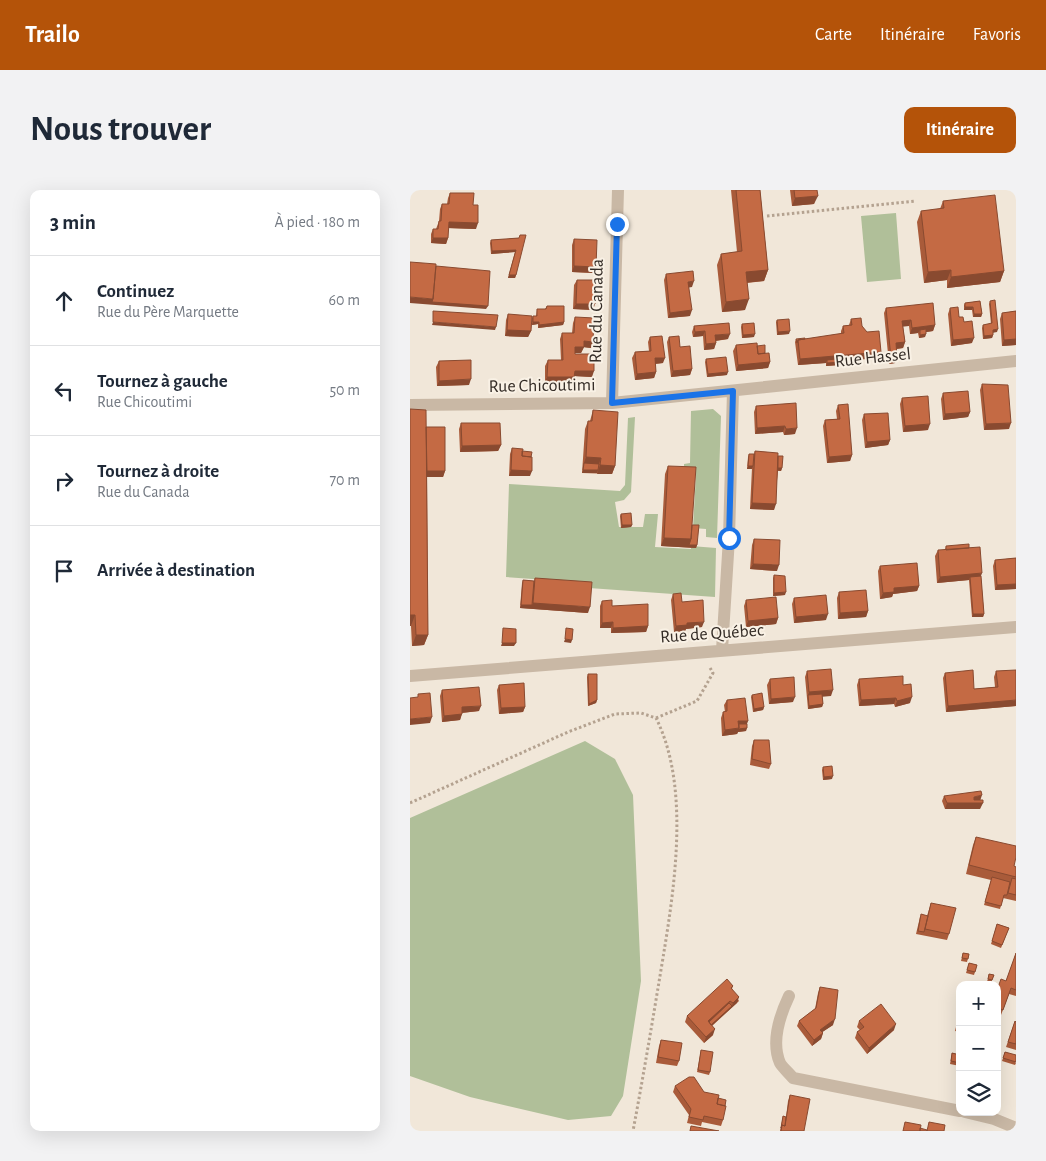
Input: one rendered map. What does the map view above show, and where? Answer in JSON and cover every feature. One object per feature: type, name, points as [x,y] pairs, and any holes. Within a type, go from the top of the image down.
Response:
[{"type":"street","name":"Rue du Canada","points":[[612,403],[618,190]]},
{"type":"street","name":"Rue Hassel","points":[[733,391],[1016,361]]},
{"type":"street","name":"Rue Chicoutimi","points":[[410,405],[612,403],[733,391]]},
{"type":"street","points":[[722,650],[729,538],[733,391]]},
{"type":"street","name":"Rue de Québec","points":[[410,676],[1016,627]]},
{"type":"street","points":[[790,996],[782,1013],[776,1048],[780,1064],[793,1078],[956,1110]]},
{"type":"street","points":[[982,1116],[994,1119],[1015,1129]]},
{"type":"path","points":[[767,216],[916,200]]},
{"type":"path","points":[[410,803],[568,732],[615,714],[641,713],[656,718],[697,700],[713,673],[703,652]]},
{"type":"path","points":[[633,1131],[671,912],[677,844],[673,778],[663,732],[656,718]]},
{"type":"green space","points":[[896,213],[901,279],[867,282],[861,216]]},
{"type":"green space","points":[[713,409],[721,416],[717,538],[706,537],[706,529],[693,528],[696,474],[684,472],[684,464],[690,463],[691,411]]},
{"type":"green space","points":[[635,417],[631,492],[624,500],[615,502],[619,527],[643,527],[645,514],[658,514],[655,547],[691,549],[691,546],[716,548],[715,597],[589,588],[589,583],[506,577],[509,484],[620,491],[625,485],[628,418]]},
{"type":"green space","points":[[585,741],[615,759],[633,795],[641,981],[623,1096],[611,1116],[568,1120],[470,1097],[410,1076],[410,818]]},
{"type":"building","points":[[736,190],[760,190],[768,270],[746,272],[749,299],[726,302],[721,254],[742,251]]},
{"type":"building","points":[[794,190],[817,190],[818,196],[795,198]]},
{"type":"building","points":[[450,193],[474,193],[473,205],[478,205],[478,223],[449,222],[448,238],[433,238],[433,229],[438,229],[439,221],[441,221],[442,204],[449,204]]},
{"type":"building","points":[[995,195],[1004,271],[951,277],[951,270],[928,272],[921,211],[944,208],[943,201]]},
{"type":"building","points":[[520,235],[526,235],[516,275],[509,275],[516,250],[492,251],[491,240],[519,238]]},
{"type":"building","points":[[574,239],[597,240],[596,267],[574,266]]},
{"type":"building","points":[[410,262],[436,264],[433,299],[410,297]]},
{"type":"building","points":[[436,266],[490,271],[488,306],[432,302]]},
{"type":"building","points":[[693,271],[694,281],[688,282],[692,310],[670,313],[666,274]]},
{"type":"building","points":[[577,280],[595,280],[595,304],[576,304]]},
{"type":"building","points":[[995,300],[998,329],[993,330],[993,335],[984,336],[983,325],[992,323],[990,301]]},
{"type":"building","points":[[980,301],[982,314],[974,314],[973,307],[965,307],[965,303]]},
{"type":"building","points":[[933,303],[935,325],[912,328],[911,320],[902,321],[905,342],[896,343],[897,357],[891,358],[886,308]]},
{"type":"building","points":[[547,306],[564,306],[564,322],[539,325],[539,322],[533,322],[533,316],[537,316],[537,309],[546,309]]},
{"type":"building","points":[[958,307],[959,317],[963,317],[964,322],[972,321],[974,338],[953,340],[950,308]]},
{"type":"building","points":[[433,311],[498,315],[496,327],[433,322]]},
{"type":"building","points":[[1016,311],[1016,339],[1004,340],[1002,313]]},
{"type":"building","points":[[508,314],[532,316],[531,331],[507,330]]},
{"type":"building","points":[[575,317],[594,318],[593,342],[584,341],[584,347],[575,347],[575,354],[594,354],[594,371],[575,371],[574,377],[547,377],[548,360],[563,360],[562,333],[574,333]]},
{"type":"building","points":[[861,318],[862,326],[867,332],[879,331],[881,352],[800,359],[798,340],[844,333],[843,326],[852,325],[851,319]]},
{"type":"building","points":[[789,319],[790,331],[778,332],[777,320]]},
{"type":"building","points":[[729,323],[730,334],[715,335],[716,343],[706,344],[705,331],[695,332],[694,326]]},
{"type":"building","points":[[754,323],[755,334],[743,335],[742,324]]},
{"type":"building","points":[[926,329],[926,334],[920,335],[920,330]]},
{"type":"building","points":[[662,336],[665,358],[655,358],[656,372],[637,374],[635,352],[651,351],[650,337]]},
{"type":"building","points":[[679,336],[680,347],[690,346],[692,369],[673,371],[669,337]]},
{"type":"building","points":[[757,343],[758,354],[769,353],[770,362],[738,365],[736,345]]},
{"type":"building","points":[[765,345],[765,353],[758,354],[757,346]]},
{"type":"building","points":[[726,357],[728,372],[708,374],[706,359]]},
{"type":"building","points":[[854,357],[854,361],[827,363],[827,360]]},
{"type":"building","points":[[471,360],[471,379],[439,381],[439,361]]},
{"type":"building","points":[[982,384],[1008,385],[1011,423],[986,424]]},
{"type":"building","points":[[968,391],[970,412],[945,414],[943,393]]},
{"type":"building","points":[[928,396],[930,424],[905,426],[902,398]]},
{"type":"building","points":[[796,403],[797,428],[786,429],[785,426],[757,428],[756,406]]},
{"type":"building","points":[[848,404],[852,455],[829,457],[825,420],[840,419],[838,405]]},
{"type":"building","points":[[410,409],[426,410],[428,635],[416,635],[415,615],[410,615]]},
{"type":"building","points":[[593,410],[618,412],[615,466],[600,465],[601,458],[586,457],[588,421],[592,421]]},
{"type":"building","points":[[888,413],[890,440],[867,442],[864,414]]},
{"type":"building","points":[[461,423],[500,423],[501,445],[462,446]]},
{"type":"building","points":[[426,427],[445,427],[445,471],[427,471]]},
{"type":"building","points":[[512,448],[523,449],[522,456],[532,457],[532,471],[511,470]]},
{"type":"building","points":[[522,451],[532,452],[531,457],[522,456]]},
{"type":"building","points":[[755,451],[778,453],[776,504],[752,503]]},
{"type":"building","points":[[749,454],[754,454],[753,466],[748,466]]},
{"type":"building","points":[[778,456],[783,456],[782,468],[778,468]]},
{"type":"building","points":[[584,463],[599,464],[598,470],[583,470]]},
{"type":"building","points":[[668,466],[696,467],[691,539],[664,538]]},
{"type":"building","points":[[631,513],[632,525],[622,525],[621,514]]},
{"type":"building","points":[[692,525],[699,525],[697,545],[689,545]]},
{"type":"building","points":[[754,539],[780,540],[779,565],[753,564]]},
{"type":"building","points":[[969,544],[969,548],[946,550],[946,546]]},
{"type":"building","points":[[980,547],[982,573],[940,577],[938,550]]},
{"type":"building","points":[[1016,558],[1016,584],[997,585],[995,560]]},
{"type":"building","points":[[917,563],[919,586],[894,588],[894,592],[883,593],[880,566]]},
{"type":"building","points":[[774,575],[785,576],[786,592],[774,593]]},
{"type":"building","points":[[981,576],[984,614],[973,614],[970,577]]},
{"type":"building","points":[[535,578],[592,582],[590,607],[533,603]]},
{"type":"building","points":[[523,580],[534,581],[532,605],[521,605]]},
{"type":"building","points":[[866,590],[868,611],[840,613],[839,592]]},
{"type":"building","points":[[681,593],[682,602],[703,600],[704,622],[676,626],[673,594]]},
{"type":"building","points":[[826,595],[828,614],[796,617],[794,598]]},
{"type":"building","points":[[776,597],[778,618],[748,621],[746,600]]},
{"type":"building","points":[[612,600],[612,606],[648,604],[648,626],[613,628],[613,622],[602,623],[602,601]]},
{"type":"building","points":[[503,628],[516,629],[516,643],[502,643]]},
{"type":"building","points":[[566,628],[573,629],[572,640],[565,639]]},
{"type":"building","points":[[831,669],[833,690],[809,692],[807,671]]},
{"type":"building","points":[[973,670],[974,689],[998,687],[996,671],[1016,670],[1016,700],[948,706],[945,673]]},
{"type":"building","points":[[588,674],[597,674],[597,700],[589,704]]},
{"type":"building","points":[[903,676],[903,685],[911,684],[912,697],[897,701],[896,698],[861,700],[859,679]]},
{"type":"building","points":[[794,677],[795,697],[771,699],[770,679]]},
{"type":"building","points":[[524,683],[525,707],[501,708],[499,685]]},
{"type":"building","points":[[479,687],[481,706],[462,707],[462,714],[444,716],[442,690]]},
{"type":"building","points":[[430,693],[432,717],[410,719],[410,698],[418,697],[418,694]]},
{"type":"building","points":[[762,693],[764,707],[754,709],[752,695]]},
{"type":"building","points":[[822,694],[823,704],[809,706],[808,695]]},
{"type":"building","points":[[745,698],[748,721],[738,721],[739,728],[725,730],[723,712],[727,711],[727,700]]},
{"type":"building","points":[[739,724],[747,724],[747,728],[738,729]]},
{"type":"building","points":[[754,740],[769,740],[771,764],[752,759]]},
{"type":"building","points":[[832,766],[833,776],[824,777],[823,767]]},
{"type":"building","points":[[981,791],[982,795],[974,797],[974,800],[983,800],[983,803],[947,803],[944,796]]},
{"type":"building","points":[[976,837],[1016,846],[1014,866],[1016,867],[1016,877],[969,865]]},
{"type":"building","points":[[992,877],[1010,882],[1007,895],[1004,895],[1001,906],[985,902]]},
{"type":"building","points":[[1012,878],[1016,879],[1016,895],[1008,893]]},
{"type":"building","points":[[931,903],[956,908],[949,934],[925,929]]},
{"type":"building","points":[[921,914],[928,916],[924,932],[918,931]]},
{"type":"building","points":[[997,924],[1009,928],[1002,945],[992,941]]},
{"type":"building","points":[[963,953],[969,954],[968,959],[962,958]]},
{"type":"building","points":[[1016,953],[1016,990],[1011,988],[1003,1010],[1001,1009],[1000,981],[1001,979],[1006,981]]},
{"type":"building","points":[[969,963],[977,965],[975,972],[967,970]]},
{"type":"building","points":[[989,974],[994,975],[992,980],[988,979]]},
{"type":"building","points":[[727,979],[733,986],[731,988],[739,997],[733,1003],[730,1001],[708,1021],[715,1029],[706,1037],[687,1016]]},
{"type":"building","points":[[820,987],[838,990],[835,1019],[820,1030],[823,1033],[814,1040],[799,1021],[816,1008]]},
{"type":"building","points":[[729,1003],[732,1006],[711,1025],[709,1022]]},
{"type":"building","points":[[881,1004],[896,1024],[869,1048],[857,1032],[864,1027],[859,1021]]},
{"type":"building","points":[[1016,1022],[1016,1044],[1008,1042]]},
{"type":"building","points":[[661,1040],[682,1043],[679,1061],[658,1057]]},
{"type":"building","points":[[701,1050],[713,1052],[710,1072],[698,1070]]},
{"type":"building","points":[[1005,1052],[1016,1055],[1016,1062],[1003,1058]]},
{"type":"building","points":[[952,1053],[956,1054],[956,1062],[951,1061]]},
{"type":"building","points":[[689,1077],[694,1077],[704,1092],[719,1095],[717,1104],[726,1106],[723,1120],[704,1116],[703,1120],[689,1117],[691,1109],[675,1086]]},
{"type":"building","points":[[790,1095],[810,1099],[804,1131],[781,1131],[782,1125],[785,1126]]},
{"type":"building","points":[[718,1098],[726,1100],[725,1106],[717,1104]]},
{"type":"building","points":[[783,1116],[786,1117],[785,1126],[782,1125],[781,1128]]},
{"type":"building","points":[[905,1122],[921,1125],[920,1131],[903,1131]]},
{"type":"building","points":[[929,1122],[945,1125],[944,1131],[927,1131]]},
{"type":"building","points":[[691,1126],[719,1131],[690,1131]]},
{"type":"route","points":[[617,224],[612,403],[733,391],[729,538]]}]
